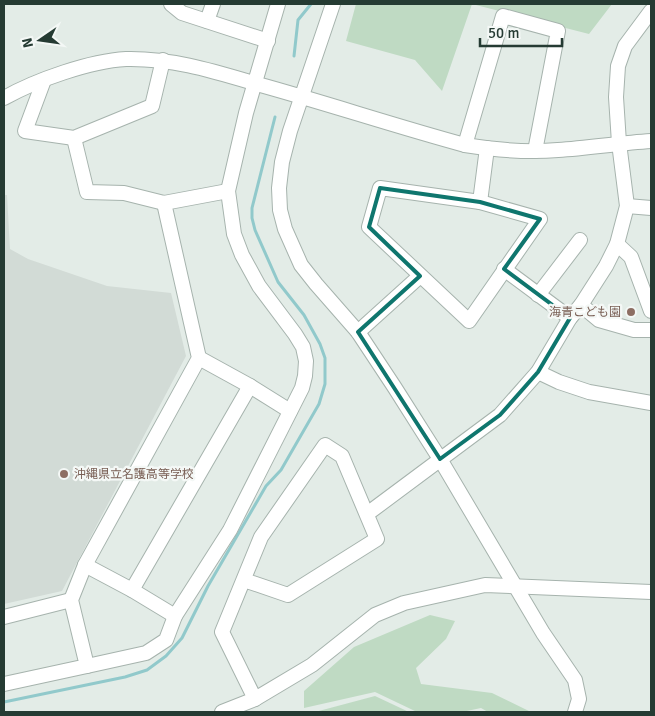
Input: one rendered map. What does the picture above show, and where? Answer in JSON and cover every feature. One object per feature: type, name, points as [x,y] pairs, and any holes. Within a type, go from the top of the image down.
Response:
[{"type":"street","points":[[171,4],[182,13],[268,41]]},
{"type":"street","points":[[207,21],[213,4]]},
{"type":"street","points":[[4,684],[146,653],[166,640],[175,616],[230,530],[302,388],[306,361],[302,348],[295,334],[259,286],[242,255],[234,234],[228,191],[246,114],[278,4]]},
{"type":"street","points":[[333,4],[290,131],[282,162],[279,188],[280,210],[285,229],[301,265],[358,332],[440,459],[543,634],[575,680],[579,699],[575,712]]},
{"type":"street","points":[[367,514],[500,415],[538,372],[570,318],[582,305],[606,266],[617,244],[627,206],[619,143],[616,96],[618,66],[625,46],[651,11]]},
{"type":"street","points":[[465,144],[503,16],[558,31],[536,151]]},
{"type":"street","points":[[4,98],[44,80],[106,62],[163,60],[211,70],[396,125],[465,144],[487,148],[536,151],[651,141]]},
{"type":"street","points":[[44,80],[25,131],[74,138],[152,106],[163,60]]},
{"type":"street","points":[[74,138],[87,192],[124,193],[164,203],[228,191]]},
{"type":"street","points":[[480,202],[487,148]]},
{"type":"street","points":[[380,188],[480,202],[540,219],[469,321],[369,227],[380,188]]},
{"type":"street","points":[[88,666],[72,600],[85,565],[199,358],[164,203]]},
{"type":"street","points":[[627,206],[651,208]]},
{"type":"street","points":[[538,295],[580,240]]},
{"type":"street","points":[[617,244],[631,257],[651,311]]},
{"type":"street","points":[[504,269],[570,318]]},
{"type":"street","points":[[358,332],[420,276]]},
{"type":"street","points":[[582,305],[599,320],[634,330],[651,330]]},
{"type":"street","points":[[199,358],[290,411]]},
{"type":"street","points":[[538,372],[559,382],[589,392],[651,403]]},
{"type":"street","points":[[132,590],[250,386]]},
{"type":"street","points":[[244,580],[288,595],[377,539],[342,456],[325,445],[261,536],[222,632],[255,699]]},
{"type":"street","points":[[85,565],[175,616]]},
{"type":"street","points":[[222,712],[255,699],[312,665],[375,615],[404,602],[485,586],[651,592]]},
{"type":"street","points":[[4,617],[72,600]]},
{"type":"highlighted area","points":[[380,188],[480,202],[540,219],[504,269],[570,318],[538,372],[500,415],[440,459],[358,332],[420,276],[369,227]]},
{"type":"shaded area","name":"沖縄県立名護高等学校","points":[[4,195],[7,195],[10,249],[28,259],[107,286],[171,293],[186,356],[62,591],[4,604]]},
{"type":"green space","points":[[356,4],[472,4],[442,91],[415,60],[346,41]]},
{"type":"green space","points":[[472,4],[612,4],[589,34]]},
{"type":"green space","points":[[430,615],[455,621],[446,639],[416,668],[421,684],[492,693],[531,712],[488,712],[481,708],[462,712],[417,712],[375,692],[304,708],[304,691],[354,647]]},
{"type":"green space","points":[[375,696],[409,712],[315,712]]},
{"type":"waterway","points":[[294,56],[298,20],[311,4]]},
{"type":"waterway","points":[[4,702],[125,677],[147,670],[166,656],[182,638],[208,586],[266,486],[281,470],[319,404],[325,384],[325,358],[320,344],[304,315],[278,282],[255,230],[252,218],[252,208],[275,117]]},
{"type":"place","name":"海青こども園","points":[[631,312]]},
{"type":"place","name":"沖縄県立名護高等学校","points":[[64,474]]}]
